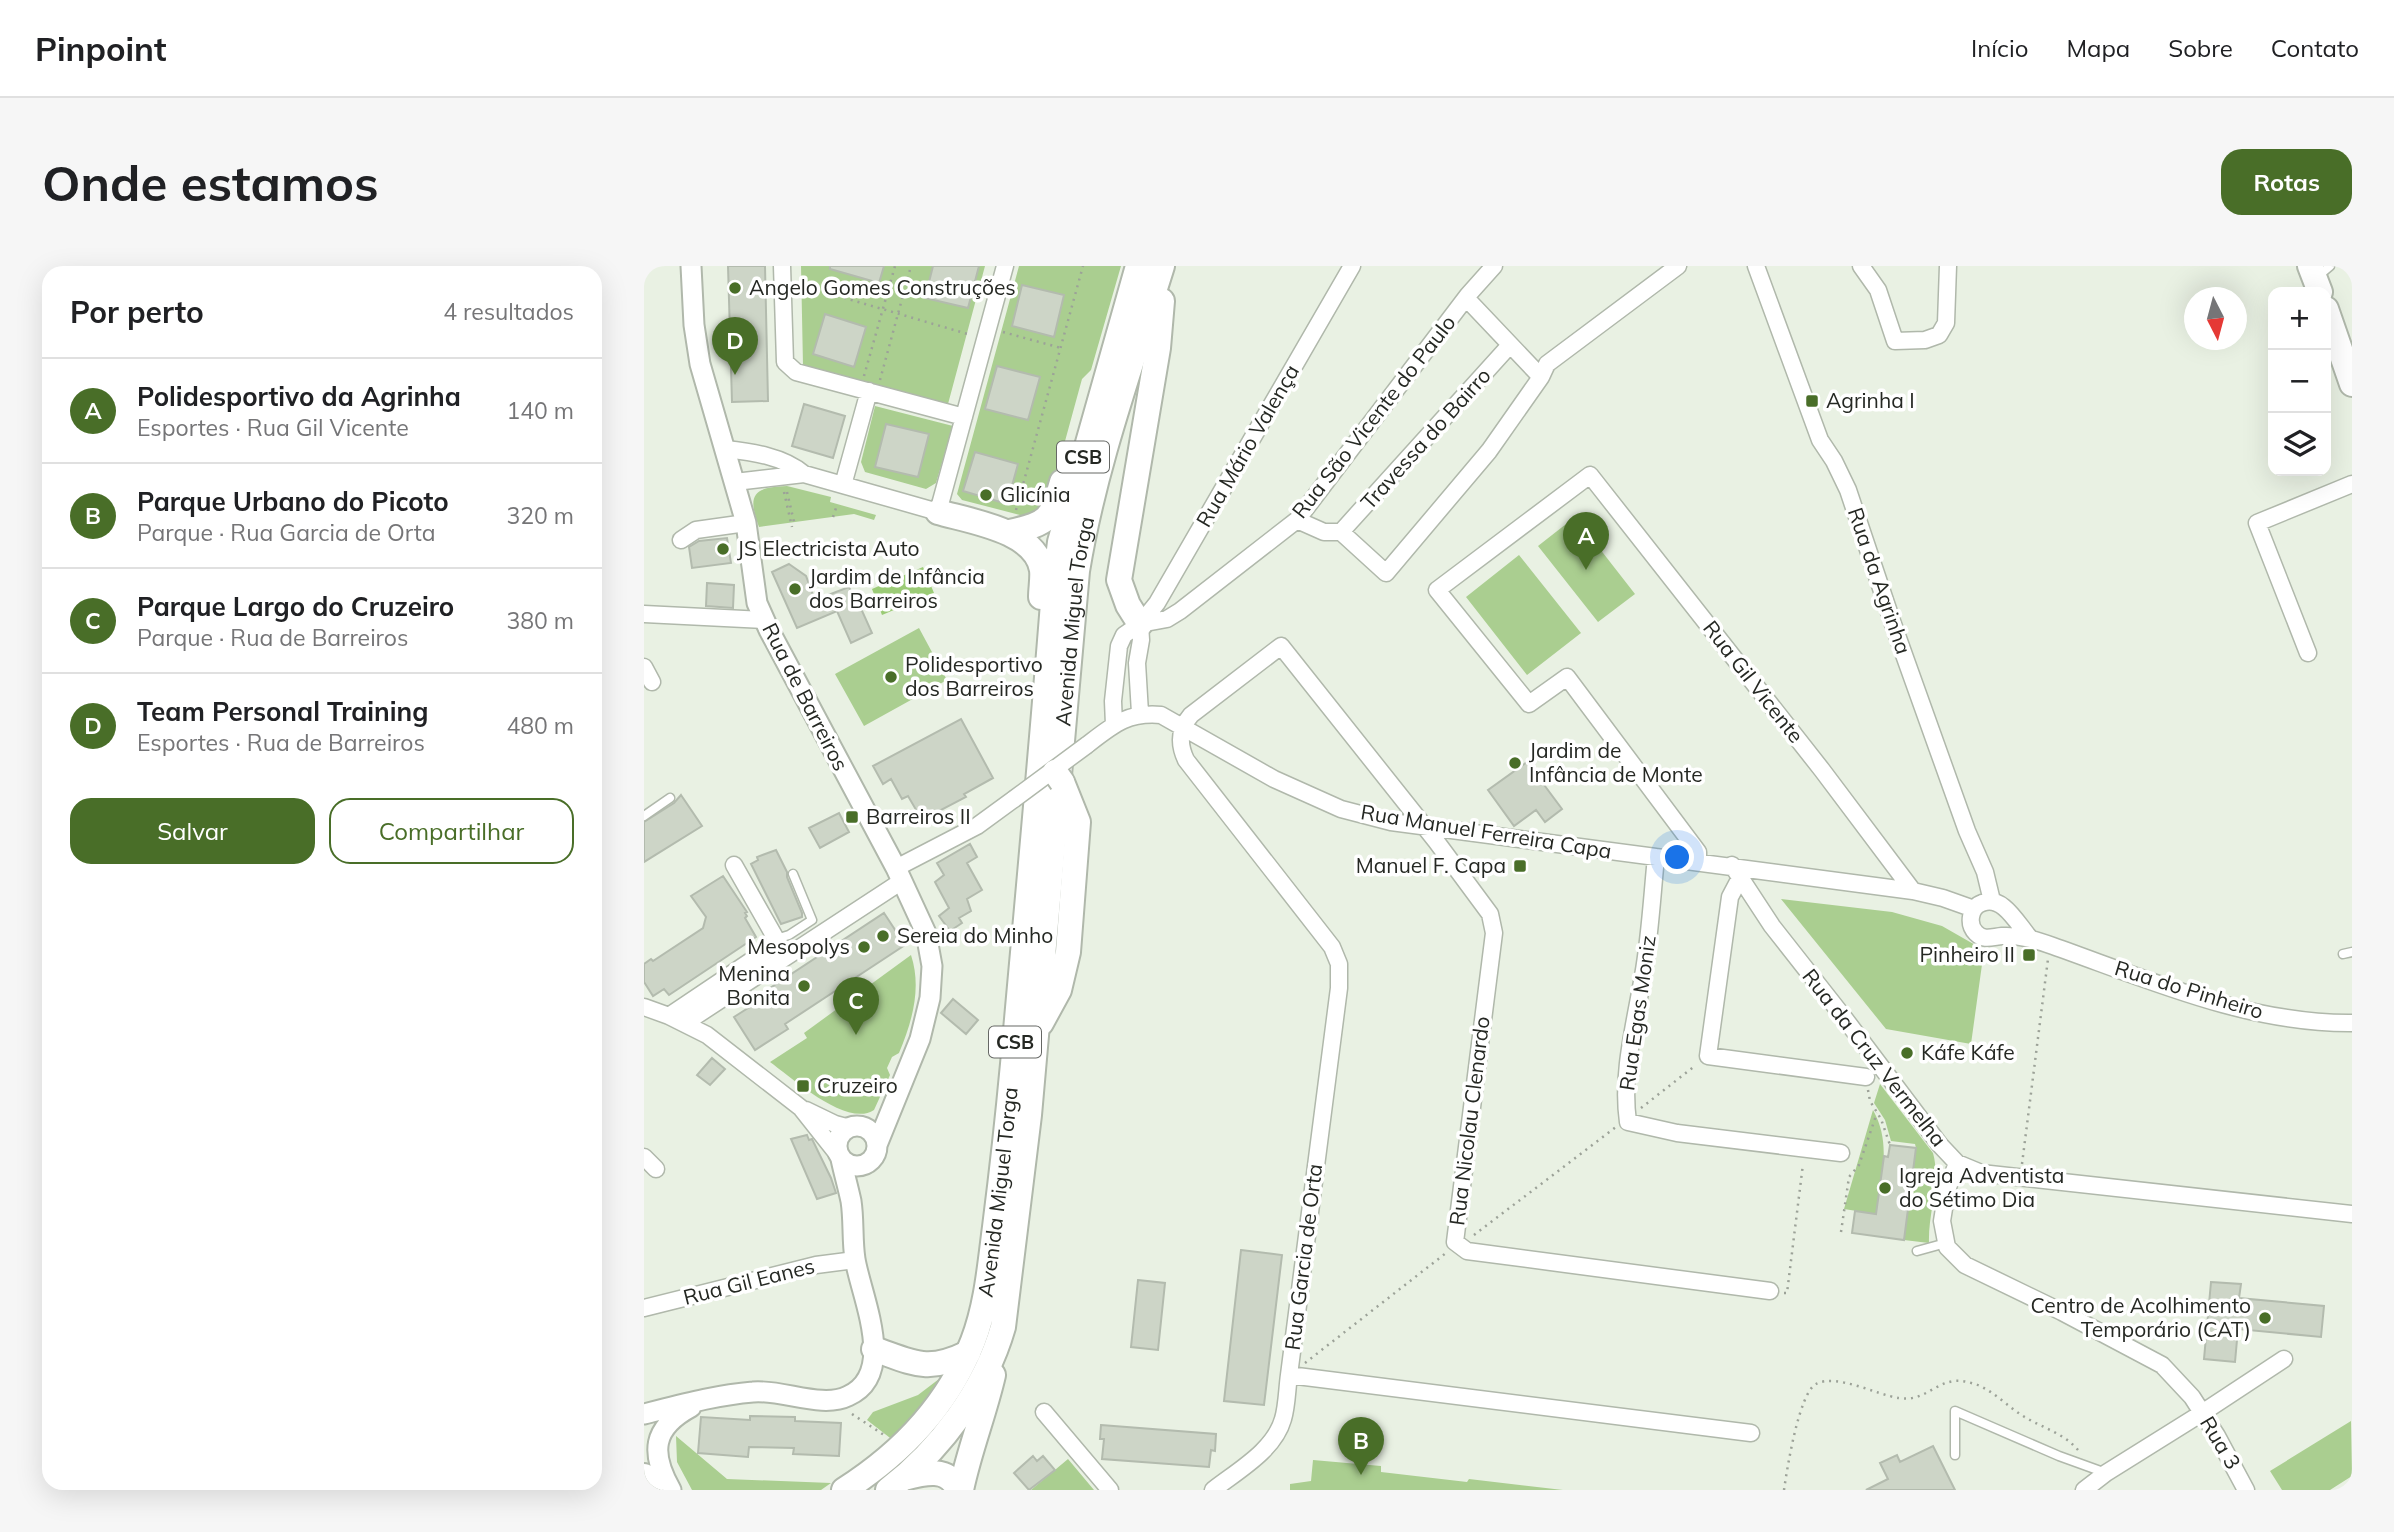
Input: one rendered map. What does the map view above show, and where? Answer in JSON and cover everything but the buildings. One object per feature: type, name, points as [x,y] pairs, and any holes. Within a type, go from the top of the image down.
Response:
[{"type":"main road","name":"Avenida Miguel Torga","points":[[844,1490],[891,1457],[913,1436],[951,1386],[968,1353],[980,1320],[1003,1160],[1060,542],[1138,266]]},
{"type":"main road","name":"Avenida Miguel Torga","points":[[896,1484],[920,1463],[973,1393],[996,1350],[1006,1308],[1036,1033],[1077,571],[1101,465],[1164,266]]},
{"type":"main road","points":[[1140,624],[1128,606],[1119,580],[1157,348],[1164,266]]},
{"type":"main road","points":[[2331,321],[2346,356],[2352,384]]},
{"type":"main road","points":[[938,512],[1012,524],[1043,523],[1055,506],[1084,404],[1103,389]]},
{"type":"main road","points":[[1012,524],[1038,557],[1042,570],[1038,641],[1047,676]]},
{"type":"main road","points":[[1036,1033],[1059,990],[1068,952],[1078,822],[1057,775]]},
{"type":"main road","points":[[874,1349],[924,1365],[938,1364],[968,1353]]},
{"type":"main road","points":[[960,1490],[984,1410],[996,1350]]},
{"type":"main road","points":[[896,1484],[922,1474],[943,1474],[950,1477],[960,1490]]},
{"type":"main road","points":[[644,1476],[650,1490]]},
{"type":"street","name":"Rua de Barreiros","points":[[691,266],[694,325],[700,363],[746,523],[755,589],[765,620],[899,874],[926,933],[932,966],[930,998],[920,1039],[891,1111],[864,1134]]},
{"type":"street","points":[[734,482],[804,474],[938,512],[1005,266]]},
{"type":"street","name":"Rua Mário Valença","points":[[1114,725],[1113,701],[1119,646],[1124,635],[1140,624],[1157,603],[1352,266]]},
{"type":"street","name":"Rua São Vicente do Paulo","points":[[1140,624],[1167,619],[1181,611],[1297,520],[1466,298],[1494,266]]},
{"type":"street","points":[[1297,520],[1324,531],[1341,532],[1386,573],[1489,451],[1541,377],[1547,364],[1678,266]]},
{"type":"street","name":"Rua da Agrinha","points":[[1756,266],[1820,440],[1848,489],[1906,661],[1967,831],[1985,872],[1993,901]]},
{"type":"street","points":[[1861,266],[1878,290],[1895,341],[1925,340],[1939,335],[1946,323],[1948,266]]},
{"type":"street","points":[[782,273],[785,362],[796,372],[964,416]]},
{"type":"street","points":[[1466,298],[1541,377]]},
{"type":"street","name":"Travessa do Bairro","points":[[1341,532],[1510,345]]},
{"type":"street","points":[[843,485],[868,391]]},
{"type":"street","points":[[725,449],[793,464],[804,474]]},
{"type":"street","name":"Rua Gil Vicente","points":[[1698,862],[1698,852],[1567,677],[1529,704],[1437,590],[1590,475],[1913,891]]},
{"type":"street","points":[[2308,653],[2257,523],[2352,484]]},
{"type":"street","points":[[681,540],[691,532],[746,523]]},
{"type":"street","points":[[644,614],[765,620]]},
{"type":"street","points":[[685,1023],[899,874],[977,826],[1014,799],[1057,775],[1087,745],[1114,725],[1140,713],[1137,663],[1141,640],[1140,624]]},
{"type":"street","name":"Rua Nicolau Clenardo","points":[[1181,727],[1191,715],[1281,646],[1425,827],[1490,914],[1494,933],[1457,1244],[1467,1251],[1770,1291]]},
{"type":"street","name":"Rua Manuel Ferreira Capa","points":[[1140,713],[1161,715],[1274,779],[1341,809],[1391,822],[1698,862],[1736,872],[1913,891],[1974,909]]},
{"type":"street","name":"Rua Garcia de Orta","points":[[1181,727],[1181,749],[1186,760],[1332,947],[1339,964],[1339,988],[1289,1375],[1751,1433]]},
{"type":"street","name":"Rua Egas Moniz","points":[[1656,857],[1644,974],[1625,1101],[1628,1122],[1677,1133],[1841,1153]]},
{"type":"street","points":[[669,1016],[773,946],[776,939],[734,865]]},
{"type":"street","points":[[1736,872],[1730,897],[1708,1056],[1868,1080]]},
{"type":"street","name":"Rua da Cruz Vermelha","points":[[1736,872],[1772,926],[1932,1135],[1957,1163],[1981,1173],[2352,1214]]},
{"type":"street","points":[[1974,909],[1985,901],[1993,901]]},
{"type":"street","name":"Rua do Pinheiro","points":[[1993,901],[2001,904],[2030,938]]},
{"type":"street","name":"Rua do Pinheiro","points":[[1974,909],[1971,920],[1976,933],[1985,938],[2030,938],[2235,1007],[2304,1020],[2352,1023]]},
{"type":"street","points":[[1999,936],[2008,925],[2007,912]]},
{"type":"street","points":[[644,1007],[707,1035],[801,1108],[864,1134],[876,1153],[867,1164],[851,1202]]},
{"type":"street","points":[[801,1108],[840,1158],[854,1166],[867,1164]]},
{"type":"street","points":[[644,1414],[704,1399],[756,1391],[828,1400],[849,1396],[866,1382],[873,1364],[874,1349],[869,1313],[855,1260],[851,1202],[837,1144],[839,1137],[864,1134]]},
{"type":"street","points":[[644,1157],[656,1170]]},
{"type":"street","points":[[1946,1243],[1942,1221],[1947,1190],[1957,1163]]},
{"type":"street","name":"Rua 3","points":[[1946,1243],[1965,1265],[2162,1365],[2192,1397],[2246,1490]]},
{"type":"street","name":"Rua Gil Eanes","points":[[644,1308],[816,1265],[855,1260]]},
{"type":"street","points":[[2084,1490],[2106,1472],[2284,1359]]},
{"type":"street","points":[[1213,1490],[1263,1450],[1275,1436],[1283,1420],[1289,1375]]},
{"type":"street","points":[[671,1490],[662,1475],[656,1451],[651,1443],[675,1415],[704,1399]]},
{"type":"street","points":[[1044,1412],[1110,1490]]},
{"type":"lane","points":[[644,816],[670,798]]},
{"type":"lane","points":[[776,939],[789,935],[812,920],[793,873]]},
{"type":"lane","points":[[1917,1251],[1946,1243]]},
{"type":"lane","points":[[1955,1455],[1955,1411],[2059,1456],[2106,1472]]},
{"type":"path","points":[[868,391],[882,309],[895,266]]},
{"type":"path","points":[[868,391],[898,313],[911,266]]},
{"type":"path","points":[[1012,524],[1083,266]]},
{"type":"path","points":[[782,273],[882,309],[1061,348]]},
{"type":"path","points":[[784,486],[794,526]]},
{"type":"path","points":[[833,517],[837,505]]},
{"type":"path","points":[[2020,1177],[2050,945]]},
{"type":"path","points":[[1289,1375],[1457,1244],[1708,1056]]},
{"type":"path","points":[[1868,1080],[1868,1096],[1890,1144]]},
{"type":"path","points":[[1841,1232],[1849,1177],[1859,1165],[1877,1113]]},
{"type":"path","points":[[1770,1291],[1787,1293],[1805,1149]]},
{"type":"path","points":[[1784,1490],[1800,1413],[1808,1391],[1817,1384],[1831,1381],[1902,1399],[1919,1398],[1951,1381],[1976,1384],[2034,1423],[2072,1442],[2087,1466]]},
{"type":"path","points":[[852,1414],[885,1436]]},
{"type":"shaded area","points":[[801,266],[985,266],[948,404],[803,366]]},
{"type":"shaded area","points":[[1019,266],[1121,266],[1091,370],[1082,379],[1050,496],[1039,509],[1024,516],[962,500],[957,494]]},
{"type":"shaded area","points":[[875,406],[953,426],[936,483],[926,489],[865,472],[861,462]]},
{"type":"shaded area","points":[[787,486],[831,497],[830,502],[876,515],[874,520],[854,514],[759,527],[754,507],[756,495],[767,488]]},
{"type":"shaded area","points":[[1575,517],[1635,594],[1598,622],[1538,546]]},
{"type":"shaded area","points":[[1519,555],[1581,633],[1527,675],[1466,597]]},
{"type":"shaded area","points":[[923,567],[934,593],[882,615],[872,589]]},
{"type":"shaded area","name":"Polidesportivo dos Barreiros","points":[[919,628],[947,680],[864,726],[835,674]]},
{"type":"shaded area","points":[[1781,899],[1892,912],[1942,926],[1984,950],[1971,1044],[1886,1029]]},
{"type":"shaded area","points":[[911,955],[916,980],[914,1005],[899,1053],[892,1057],[887,1068],[890,1075],[874,1110],[863,1114],[835,1107],[805,1089],[770,1062],[807,1038],[804,1033]]},
{"type":"shaded area","points":[[1880,1084],[1933,1153],[1936,1175],[1929,1243],[1904,1240],[1916,1148],[1915,1144],[1891,1141],[1885,1120],[1874,1103]]},
{"type":"shaded area","points":[[1873,1110],[1879,1123],[1884,1148],[1876,1214],[1844,1209]]},
{"type":"shaded area","points":[[939,1379],[929,1404],[894,1441],[867,1420],[873,1412],[918,1395]]},
{"type":"shaded area","points":[[2351,1421],[2352,1476],[2330,1490],[2282,1490],[2270,1471]]},
{"type":"shaded area","points":[[676,1436],[727,1479],[831,1483],[821,1490],[692,1490],[677,1462]]},
{"type":"shaded area","points":[[1068,1459],[1094,1490],[1031,1490]]},
{"type":"shaded area","points":[[1313,1460],[1381,1466],[1381,1472],[1563,1490],[1290,1490],[1290,1484],[1311,1481]]},
{"type":"place","name":"Angelo Gomes Construções","points":[[735,288]]},
{"type":"place","name":"Team Personal Training","points":[[735,375]]},
{"type":"place","name":"Agrinha I","points":[[1812,401]]},
{"type":"place","name":"Glicínia","points":[[986,495]]},
{"type":"place","name":"JS Electricista Auto","points":[[723,549]]},
{"type":"place","name":"Polidesportivo da Agrinha","points":[[1586,570]]},
{"type":"place","name":"Jardim de Infância dos Barreiros","points":[[795,589]]},
{"type":"place","name":"Polidesportivo dos Barreiros","points":[[891,677]]},
{"type":"place","name":"Jardim de Infância de Monte","points":[[1515,763]]},
{"type":"place","name":"Barreiros II","points":[[852,817]]},
{"type":"place","name":"Manuel F. Capa","points":[[1520,866]]},
{"type":"place","name":"Sereia do Minho","points":[[883,936]]},
{"type":"place","name":"Mesopolys","points":[[864,947]]},
{"type":"place","name":"Pinheiro II","points":[[2029,955]]},
{"type":"place","name":"Menina Bonita","points":[[804,986]]},
{"type":"place","name":"Parque Largo do Cruzeiro","points":[[856,1035]]},
{"type":"place","name":"Káfe Káfe","points":[[1907,1053]]},
{"type":"place","name":"Cruzeiro","points":[[803,1086]]},
{"type":"place","name":"Igreja Adventista do Sétimo Dia","points":[[1885,1188]]},
{"type":"place","name":"Centro de Acolhimento Temporário (CAT)","points":[[2265,1318]]},
{"type":"place","name":"Parque Urbano do Picoto","points":[[1361,1475]]}]
